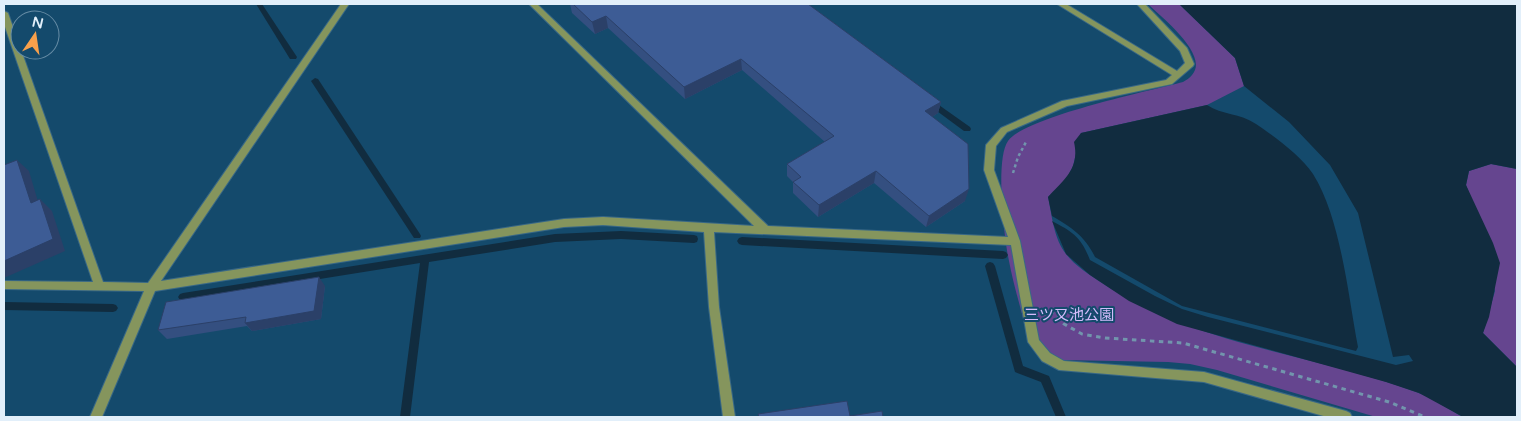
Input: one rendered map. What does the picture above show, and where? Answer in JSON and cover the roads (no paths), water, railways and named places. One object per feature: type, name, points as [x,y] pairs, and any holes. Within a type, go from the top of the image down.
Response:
[{"type":"street","points":[[96,417],[151,287],[345,4]]},
{"type":"street","points":[[534,4],[765,230]]},
{"type":"street","points":[[1061,4],[1178,75]]},
{"type":"street","points":[[1141,4],[1184,50],[1190,64],[1169,82],[1065,103],[1004,130],[991,145],[989,170],[1015,241],[1034,342],[1046,357],[1064,366],[1204,377],[1346,417]]},
{"type":"street","points":[[4,13],[99,285]]},
{"type":"street","points":[[4,285],[151,287],[564,223],[603,221],[708,228],[1015,241]]},
{"type":"street","points":[[708,228],[714,308],[729,417]]},
{"type":"water","points":[[1179,4],[1517,4],[1517,169],[1491,164],[1469,171],[1466,185],[1493,243],[1500,263],[1489,317],[1483,333],[1517,367],[1517,417],[1463,417],[1419,393],[1386,382],[1177,324],[1129,301],[1090,275],[1066,254],[1052,221],[1066,228],[1080,240],[1090,260],[1182,309],[1396,365],[1413,361],[1409,355],[1393,357],[1358,213],[1330,165],[1289,122],[1244,86],[1235,58]]},
{"type":"water","points":[[1207,105],[1219,111],[1250,120],[1279,140],[1313,174],[1323,192],[1337,235],[1358,347],[1356,351],[1182,306],[1095,257],[1087,243],[1077,233],[1052,216],[1048,197],[1065,179],[1073,167],[1075,159],[1074,142],[1081,133]]},
{"type":"waterway","points":[[259,4],[293,57]]},
{"type":"waterway","points":[[315,81],[417,236]]},
{"type":"waterway","points":[[929,101],[967,129]]},
{"type":"waterway","points":[[425,259],[555,238],[621,235],[694,239]]},
{"type":"waterway","points":[[742,241],[1003,255]]},
{"type":"waterway","points":[[183,297],[425,259]]},
{"type":"waterway","points":[[405,417],[425,259]]},
{"type":"waterway","points":[[990,266],[1019,369],[1045,379],[1061,417]]},
{"type":"waterway","points":[[4,306],[113,308]]},
{"type":"park label","name":"三ツ又池公園","points":[[1069,315]]}]
